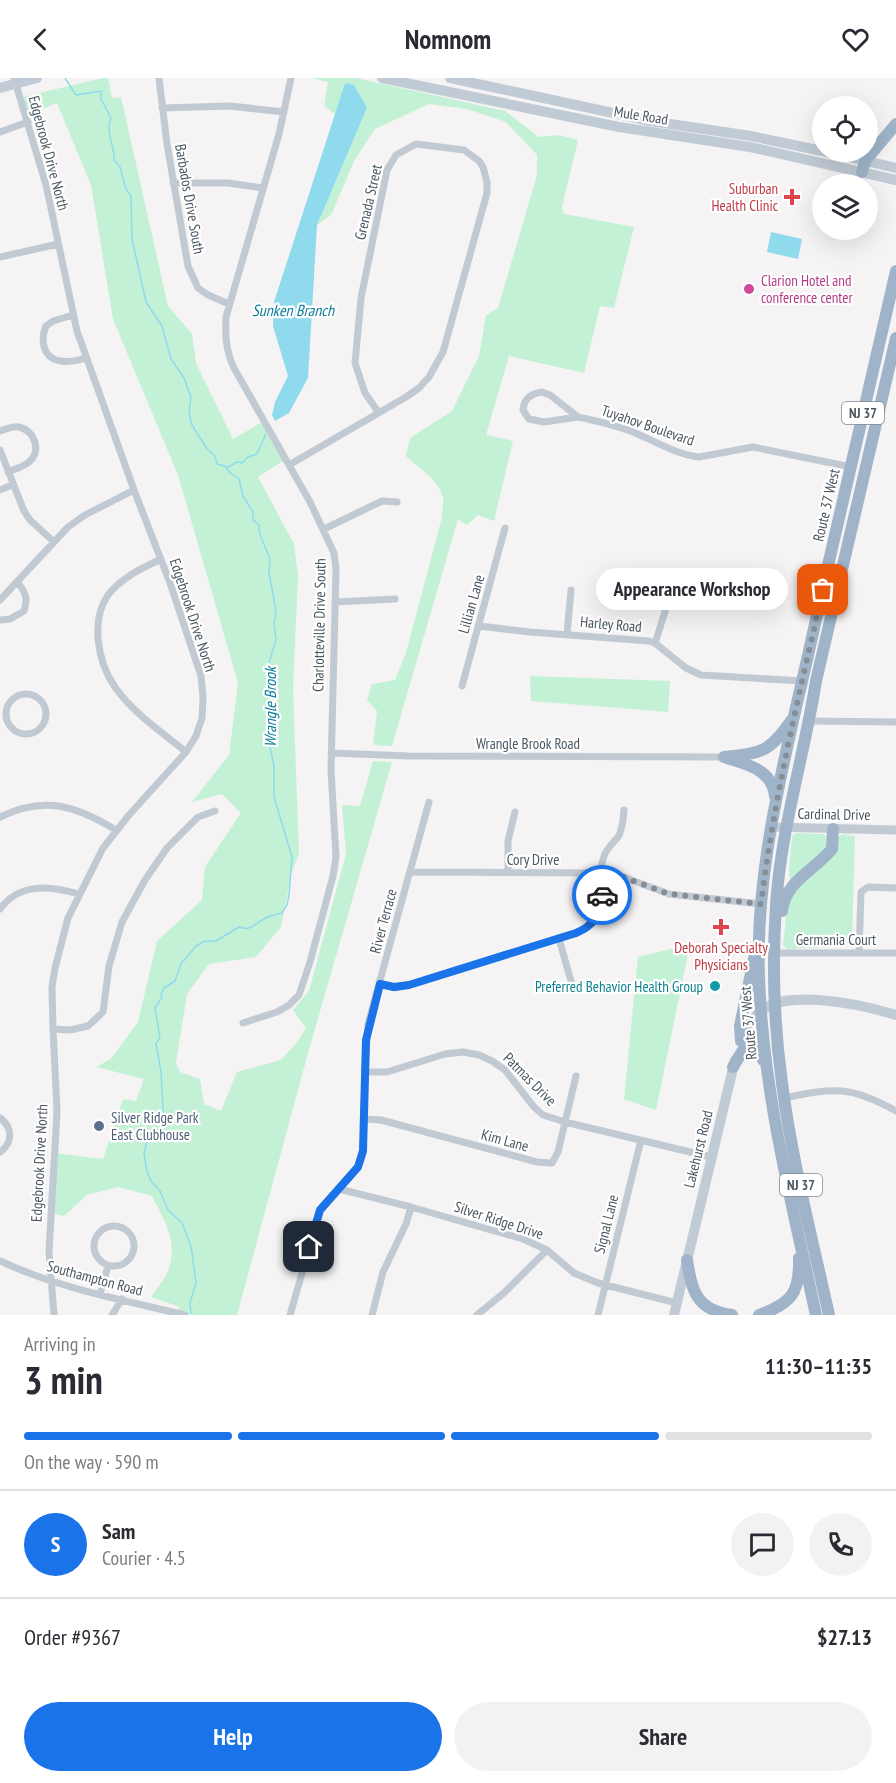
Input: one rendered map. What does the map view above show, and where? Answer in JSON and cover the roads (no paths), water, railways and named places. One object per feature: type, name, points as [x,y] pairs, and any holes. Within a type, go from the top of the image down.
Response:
[{"type":"highway","points":[[863,166],[896,124]]},
{"type":"highway","name":"Route 37 West","points":[[816,1315],[775,1124],[767,1070],[759,977],[761,904],[772,827],[794,718],[896,271]]},
{"type":"highway","name":"Route 37 West","points":[[829,1315],[784,1098],[775,1003],[776,904],[786,828],[823,651],[891,381],[896,338]]},
{"type":"highway","points":[[724,757],[766,749],[781,736],[794,718]]},
{"type":"highway","points":[[724,757],[756,769],[771,780],[776,806]]},
{"type":"highway","points":[[775,950],[787,892],[832,849],[833,829]]},
{"type":"highway","points":[[741,1041],[740,1026],[750,971],[760,939]]},
{"type":"highway","points":[[733,1068],[743,1050],[753,1045],[758,1050],[767,1070]]},
{"type":"highway","points":[[759,1315],[780,1307],[789,1299],[798,1285],[798,1230]]},
{"type":"highway","points":[[687,1260],[694,1293],[700,1301],[720,1313],[732,1315]]},
{"type":"main road","points":[[0,88],[15,81],[37,78]]},
{"type":"main road","name":"Mule Road","points":[[382,78],[429,83],[619,127],[778,141],[812,148]]},
{"type":"main road","name":"Mule Road","points":[[450,78],[735,139],[776,153],[863,166],[896,168]]},
{"type":"main road","points":[[619,127],[621,115]]},
{"type":"main road","points":[[776,153],[778,141]]},
{"type":"main road","name":"Mule Road","points":[[853,162],[896,180]]},
{"type":"main road","points":[[775,1003],[788,999],[840,1002],[871,1007],[896,1015]]},
{"type":"main road","name":"Lakehurst Road","points":[[674,1315],[741,1041],[745,1031],[761,1011],[775,1003]]},
{"type":"street","name":"Barbados Drive South","points":[[159,78],[173,183],[188,266],[198,288],[208,296],[229,304]]},
{"type":"street","name":"Charlotteville Drive South","points":[[243,1023],[277,1012],[289,1005],[301,992],[336,858],[331,753],[334,553],[324,529],[229,358],[225,332],[229,304],[284,112],[291,78]]},
{"type":"street","name":"Edgebrook Drive North","points":[[15,81],[46,185],[73,315],[86,358],[161,560],[201,676],[203,698],[202,718],[196,736],[186,752],[103,848],[68,918],[55,968],[52,987],[57,1112],[49,1251],[54,1315]]},
{"type":"street","points":[[162,108],[230,106],[284,112]]},
{"type":"street","points":[[0,132],[28,122]]},
{"type":"street","name":"Grenada Street","points":[[289,465],[379,413],[419,387],[429,377],[443,351],[487,193],[487,182],[479,160],[464,150],[416,144],[396,155],[387,170],[361,298],[355,363],[365,393],[379,413]]},
{"type":"street","points":[[173,183],[228,183],[263,188]]},
{"type":"street","points":[[0,257],[58,244]]},
{"type":"street","points":[[73,315],[53,321],[46,326],[42,343],[46,352],[55,360],[67,362],[86,358]]},
{"type":"street","name":"Tuyahov Boulevard","points":[[578,417],[550,395],[542,392],[534,393],[524,403],[523,410],[532,421],[544,422],[578,417],[606,423],[692,456],[699,457],[753,447],[850,467]]},
{"type":"street","points":[[0,431],[13,427],[21,428],[31,434],[35,442],[35,453],[31,460],[8,472]]},
{"type":"street","points":[[0,450],[12,485],[30,520],[54,542]]},
{"type":"street","points":[[0,490],[12,485]]},
{"type":"street","points":[[0,600],[68,527],[85,515],[134,490]]},
{"type":"street","points":[[324,529],[382,501],[397,502]]},
{"type":"street","name":"Lillian Lane","points":[[462,686],[505,528]]},
{"type":"street","points":[[161,560],[132,574],[108,596],[102,607],[100,619],[98,634],[100,656],[112,682],[132,708],[186,752]]},
{"type":"street","points":[[0,620],[10,619],[24,611],[27,598],[17,582]]},
{"type":"street","points":[[567,634],[571,590]]},
{"type":"street","points":[[335,602],[395,599]]},
{"type":"street","points":[[655,643],[669,599]]},
{"type":"street","name":"Harley Road","points":[[479,626],[530,632],[626,638],[655,643],[686,668],[701,675],[802,681]]},
{"type":"street","points":[[26,694],[41,701],[46,714],[44,724],[39,729],[28,734],[20,734],[7,724],[6,716],[11,700],[26,694]]},
{"type":"street","points":[[809,721],[896,722]]},
{"type":"street","points":[[0,729],[7,724]]},
{"type":"street","name":"Wrangle Brook Road","points":[[331,753],[420,756],[724,757]]},
{"type":"street","name":"River Terrace","points":[[290,1315],[320,1210],[358,1167],[363,1151],[369,1024],[429,802]]},
{"type":"street","points":[[0,817],[12,811],[48,804],[67,806],[92,816],[116,831]]},
{"type":"street","points":[[380,984],[394,987],[409,985],[559,939],[587,928],[598,914],[602,903],[603,859],[608,847],[620,832],[624,810]]},
{"type":"street","points":[[53,1029],[70,1030],[88,1026],[102,1012],[109,966],[122,922],[145,880],[167,848],[198,817],[215,811]]},
{"type":"street","points":[[508,872],[508,841],[515,812]]},
{"type":"street","name":"Cardinal Drive","points":[[772,827],[896,830]]},
{"type":"street","name":"Cory Drive","points":[[410,872],[603,873],[618,875],[669,894],[761,904]]},
{"type":"street","points":[[0,909],[7,900],[19,893],[40,887],[79,894]]},
{"type":"street","points":[[859,953],[862,889],[896,888]]},
{"type":"street","points":[[559,939],[573,988]]},
{"type":"street","name":"Germania Court","points":[[775,950],[896,953]]},
{"type":"street","name":"Patmas Drive","points":[[365,1072],[387,1072],[445,1054],[463,1052],[479,1055],[505,1070],[543,1115],[711,1157]]},
{"type":"street","name":"Kim Lane","points":[[363,1119],[381,1120],[543,1164],[552,1163],[555,1160],[576,1076]]},
{"type":"street","points":[[784,1098],[820,1091],[840,1090],[873,1098],[896,1111]]},
{"type":"street","points":[[0,1118],[7,1125],[10,1138],[8,1145],[0,1152]]},
{"type":"street","name":"Signal Lane","points":[[598,1315],[641,1140]]},
{"type":"street","name":"Silver Ridge Drive","points":[[339,1189],[523,1239],[547,1250],[574,1273],[605,1284],[677,1303]]},
{"type":"street","points":[[372,1315],[383,1272],[406,1224],[411,1207]]},
{"type":"street","points":[[119,1226],[130,1233],[134,1239],[134,1252],[131,1258],[121,1266],[108,1266],[98,1259],[94,1241],[101,1230],[119,1226]]},
{"type":"street","points":[[477,1315],[505,1292],[547,1250]]},
{"type":"street","name":"Southampton Road","points":[[0,1261],[20,1271],[52,1281],[185,1315]]},
{"type":"street","points":[[100,1294],[108,1266]]},
{"type":"street","points":[[112,1315],[122,1299]]},
{"type":"water","name":"Sunken Branch","points":[[345,83],[354,85],[367,108],[317,225],[308,378],[289,413],[275,421],[272,415],[275,402],[288,376],[273,326],[274,302]]},
{"type":"water","points":[[771,232],[802,239],[798,259],[767,252]]},
{"type":"waterway","name":"Wrangle Brook","points":[[65,78],[76,95],[101,91],[101,99],[111,118],[109,128],[114,160],[120,167],[126,189],[131,196],[132,239],[146,302],[162,326],[171,359],[184,378],[191,397],[189,413],[192,425],[207,449],[215,456],[217,464],[225,466],[239,479],[243,496],[253,512],[253,520],[259,525],[259,532],[270,559],[269,573],[276,611],[274,624],[276,640],[268,666],[270,681],[269,742],[274,766],[274,797],[292,857],[287,905],[282,913],[267,918],[252,927],[239,927],[216,941],[205,941],[196,946],[181,964],[175,981],[164,988],[162,997],[155,1008],[160,1038],[156,1043],[161,1072],[164,1125],[147,1141],[144,1154],[151,1181],[160,1191],[168,1210],[182,1223],[191,1246],[196,1283],[190,1303],[191,1313]]},
{"type":"waterway","name":"Sunken Branch","points":[[228,467],[237,462],[242,463],[248,457],[257,454],[266,434]]},
{"type":"place","name":"Suburban Health Clinic","points":[[792,197]]},
{"type":"place","name":"Clarion Hotel and conference center","points":[[749,289]]},
{"type":"place","name":"Appearance Workshop","points":[[823,590]]},
{"type":"place","name":"Deborah Specialty Physicians","points":[[721,927]]},
{"type":"place","name":"Preferred Behavior Health Group","points":[[715,986]]},
{"type":"place","name":"Silver Ridge Park East Clubhouse","points":[[99,1126]]}]
